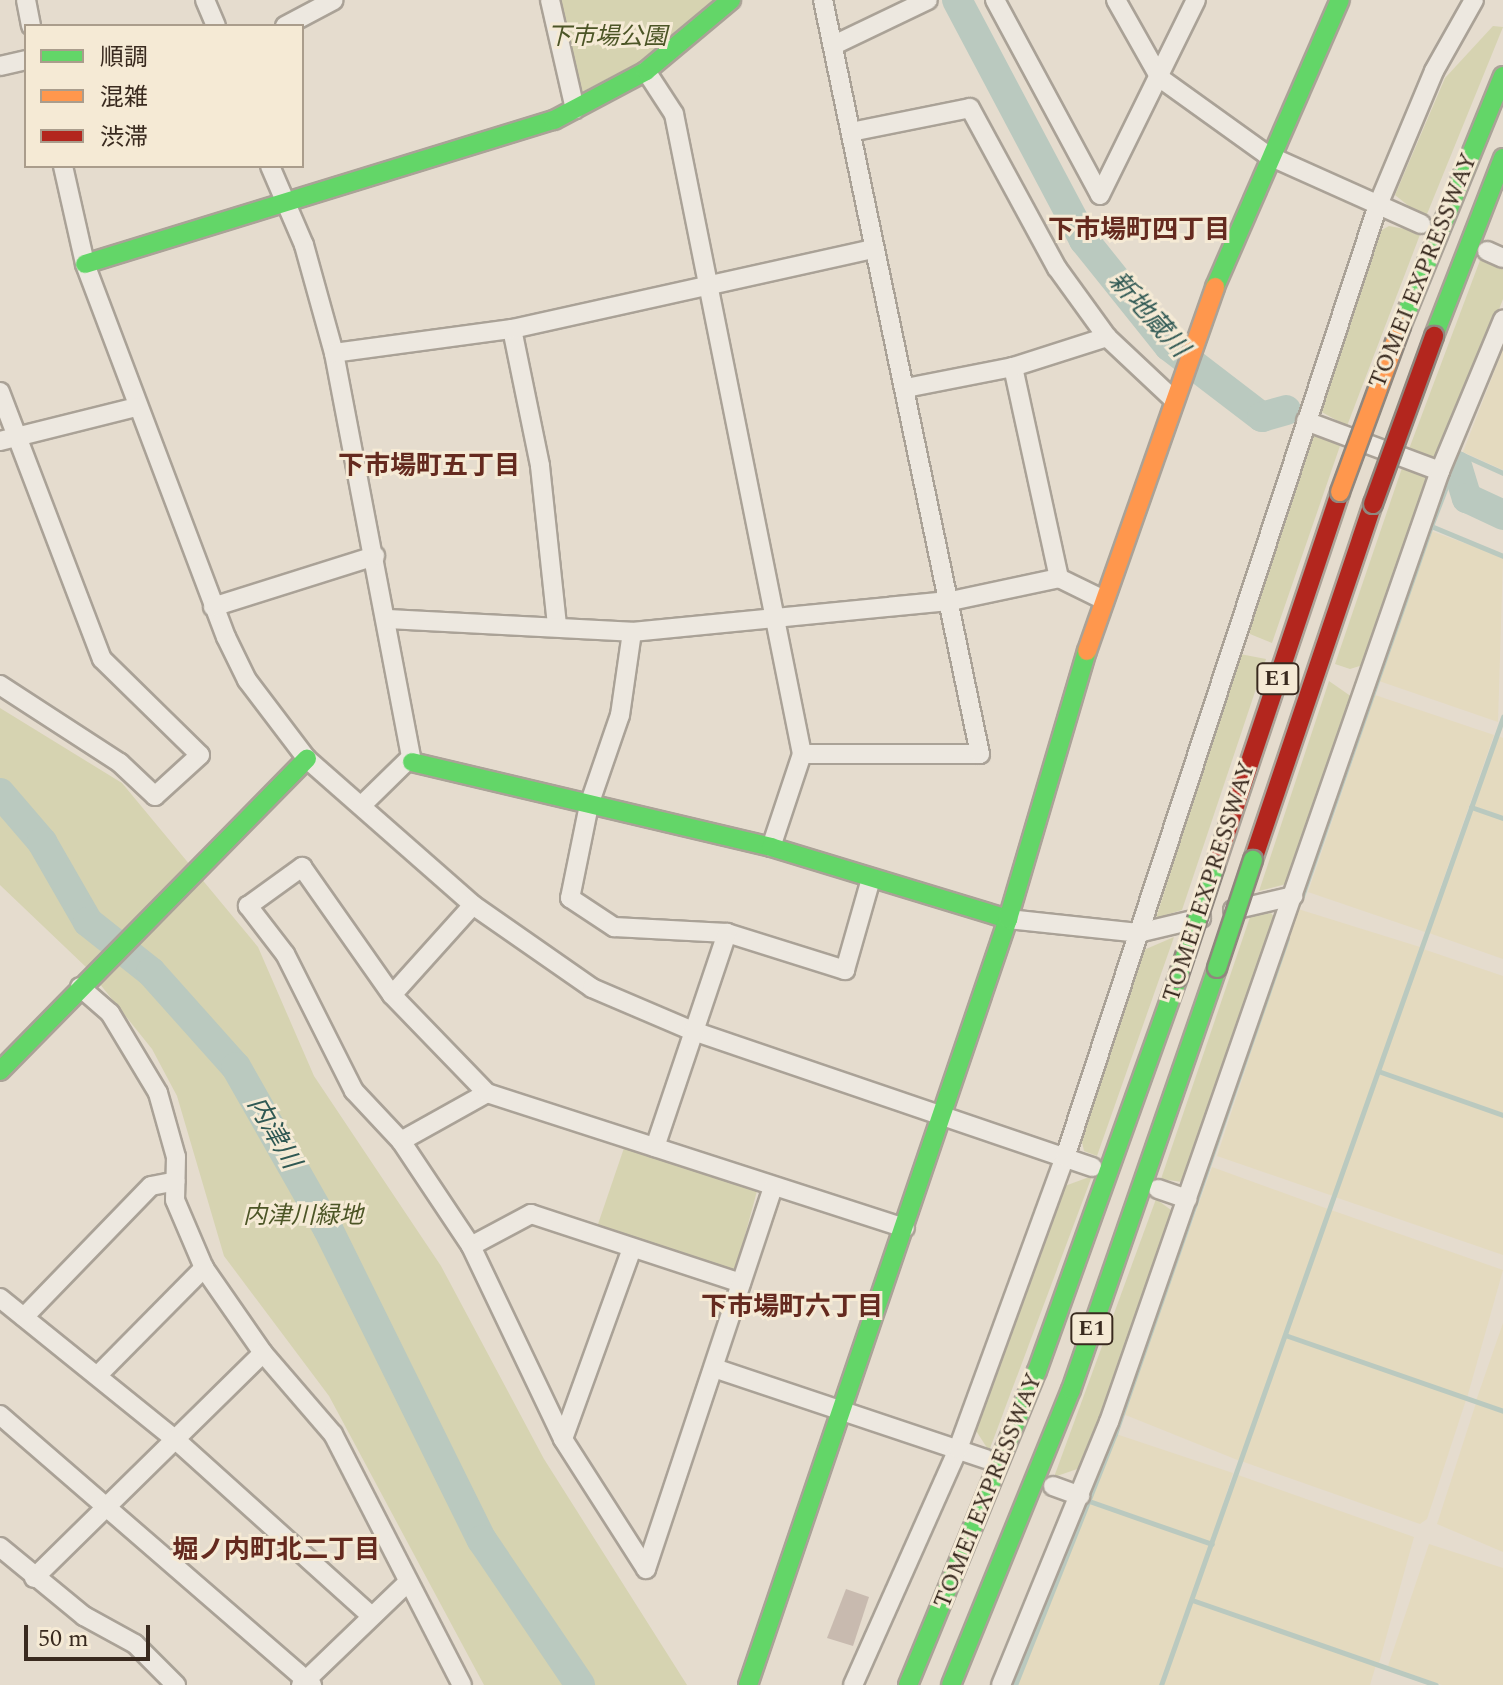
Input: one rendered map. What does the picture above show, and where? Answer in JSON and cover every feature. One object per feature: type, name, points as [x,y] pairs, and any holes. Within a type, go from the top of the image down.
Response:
[{"type":"main road","points":[[85,264],[282,197],[575,109],[646,71],[731,0]]},
{"type":"main road","points":[[748,1685],[837,1410],[905,1228],[1008,919],[1102,599],[1267,155],[1340,0]]},
{"type":"main road","name":"TOMEI EXPRESSWAY","points":[[909,1683],[1032,1385],[1178,977],[1340,492],[1401,326],[1503,76]]},
{"type":"main road","name":"TOMEI EXPRESSWAY","points":[[951,1685],[1071,1390],[1373,504],[1503,158]]},
{"type":"main road","points":[[0,1071],[84,982],[307,759]]},
{"type":"main road","points":[[410,761],[771,847],[1008,919]]},
{"type":"street","points":[[26,0],[31,24]]},
{"type":"street","points":[[205,0],[215,24]]},
{"type":"street","points":[[550,0],[575,109]]},
{"type":"street","points":[[802,754],[980,754],[951,601],[823,0]]},
{"type":"street","points":[[834,45],[928,0]]},
{"type":"street","points":[[995,0],[1100,195],[1196,0]]},
{"type":"street","points":[[1116,0],[1160,78],[1267,155],[1421,224]]},
{"type":"street","points":[[853,1685],[958,1449],[1065,1157],[1378,205],[1434,71],[1474,0]]},
{"type":"street","points":[[288,24],[324,2]]},
{"type":"street","points":[[0,66],[24,60]]},
{"type":"street","points":[[646,71],[674,114],[771,618],[802,754],[771,847]]},
{"type":"street","points":[[851,132],[970,108],[1057,268],[1107,337],[1176,395]]},
{"type":"street","points":[[63,168],[85,264],[213,607],[247,680],[307,759],[473,905],[592,988],[693,1031],[1093,1167]]},
{"type":"street","points":[[271,168],[334,353],[388,619],[410,761],[362,805]]},
{"type":"street","points":[[334,353],[512,329],[874,249]]},
{"type":"street","points":[[1001,1685],[1080,1496],[1187,1199],[1440,471],[1503,320]]},
{"type":"street","points":[[512,329],[540,466],[557,625]]},
{"type":"street","points":[[906,388],[1013,367],[1107,337]]},
{"type":"street","points":[[1013,367],[1059,578]]},
{"type":"street","points":[[0,392],[8,439],[102,659],[200,755],[155,796],[120,763],[0,685]]},
{"type":"street","points":[[8,439],[136,407]]},
{"type":"street","points":[[1306,421],[1440,471]]},
{"type":"street","points":[[213,607],[375,556]]},
{"type":"street","points":[[388,619],[557,625],[632,632],[951,601],[1059,578],[1102,599]]},
{"type":"street","points":[[632,632],[620,715],[589,805],[570,898],[614,927],[727,933],[845,970],[871,879]]},
{"type":"street","points":[[773,1187],[646,1569],[563,1439],[471,1246],[401,1141],[354,1091],[285,954],[248,906],[302,867],[392,995],[487,1093],[905,1228]]},
{"type":"street","points":[[1008,919],[1138,933],[1293,896]]},
{"type":"street","points":[[392,995],[473,905]]},
{"type":"street","points":[[655,1147],[727,933]]},
{"type":"street","points":[[84,982],[110,1013],[158,1093],[176,1181],[175,1200],[204,1268],[263,1353],[333,1434],[462,1685]]},
{"type":"street","points":[[401,1141],[487,1093]]},
{"type":"street","points":[[24,1317],[151,1186],[176,1181]]},
{"type":"street","points":[[1158,1189],[1187,1199]]},
{"type":"street","points":[[471,1246],[531,1214],[741,1283]]},
{"type":"street","points":[[563,1439],[632,1248]]},
{"type":"street","points":[[98,1375],[204,1268]]},
{"type":"street","points":[[0,1298],[176,1440],[369,1614]]},
{"type":"street","points":[[34,1578],[263,1353]]},
{"type":"street","points":[[714,1368],[986,1459]]},
{"type":"street","points":[[0,1415],[110,1503],[306,1683],[369,1614],[408,1582]]},
{"type":"street","points":[[1053,1486],[1080,1496]]},
{"type":"street","points":[[0,1547],[34,1578],[135,1644],[176,1685]]},
{"type":"shaded area","points":[[1503,349],[1503,470],[1463,452]]},
{"type":"shaded area","points":[[1431,531],[1503,557],[1498,722],[1379,681]]},
{"type":"shaded area","points":[[1375,695],[1494,735],[1425,932],[1308,892]]},
{"type":"shaded area","points":[[1498,736],[1503,738],[1503,816],[1474,806]]},
{"type":"shaded area","points":[[1473,809],[1503,820],[1503,959],[1429,933]]},
{"type":"shaded area","points":[[1298,909],[1420,947],[1333,1196],[1217,1156]]},
{"type":"shaded area","points":[[1423,949],[1503,976],[1503,1113],[1380,1070]]},
{"type":"shaded area","points":[[1379,1073],[1503,1116],[1503,1255],[1335,1197]]},
{"type":"shaded area","points":[[1212,1167],[1328,1209],[1240,1461],[1123,1414]]},
{"type":"shaded area","points":[[1331,1210],[1503,1270],[1467,1398],[1287,1334]]},
{"type":"shaded area","points":[[1503,1323],[1503,1411],[1476,1401]]},
{"type":"shaded area","points":[[1286,1337],[1466,1400],[1427,1519],[1420,1524],[1241,1461]]},
{"type":"shaded area","points":[[1476,1403],[1503,1413],[1503,1552],[1437,1524]]},
{"type":"shaded area","points":[[1116,1434],[1233,1473],[1211,1542],[1091,1500]]},
{"type":"shaded area","points":[[1238,1475],[1414,1537],[1379,1663],[1193,1599]]},
{"type":"shaded area","points":[[1090,1503],[1210,1544],[1160,1685],[1015,1685]]},
{"type":"shaded area","points":[[1429,1544],[1503,1568],[1503,1685],[1442,1685],[1388,1666]]},
{"type":"shaded area","points":[[1193,1601],[1376,1665],[1370,1685],[1163,1685]]},
{"type":"green space","name":"下市場公園","points":[[560,0],[715,0],[641,61],[580,93]]},
{"type":"green space","points":[[1493,26],[1503,27],[1425,219],[1395,195],[1445,78]]},
{"type":"green space","points":[[1389,226],[1421,232],[1347,426],[1318,410],[1380,231]]},
{"type":"green space","points":[[1482,255],[1503,267],[1503,299],[1445,451],[1433,458],[1409,449]]},
{"type":"green space","points":[[1319,434],[1341,443],[1272,643],[1250,634],[1248,624],[1309,437]]},
{"type":"green space","points":[[1403,465],[1430,474],[1363,665],[1350,669],[1335,664]]},
{"type":"green space","points":[[1240,654],[1266,659],[1182,910],[1156,918]]},
{"type":"green space","points":[[1329,681],[1352,697],[1290,883],[1259,891]]},
{"type":"green space","name":"内津川緑地","points":[[0,708],[122,783],[258,947],[314,1076],[441,1266],[544,1459],[687,1685],[484,1685],[329,1396],[224,1256],[177,1096],[152,1049],[87,968],[0,885]]},
{"type":"green space","points":[[1271,913],[1277,921],[1192,1174],[1182,1182],[1161,1179],[1250,917]]},
{"type":"green space","points":[[1174,937],[1097,1156],[1084,1151],[1080,1133],[1139,952]]},
{"type":"green space","points":[[624,1148],[757,1191],[734,1276],[596,1230]]},
{"type":"green space","points":[[1092,1176],[989,1451],[973,1426],[1062,1187]]},
{"type":"green space","points":[[1156,1199],[1171,1210],[1174,1224],[1086,1466],[1054,1477]]},
{"type":"building","points":[[846,1589],[869,1597],[853,1646],[827,1638]]},
{"type":"waterway","name":"新地蔵川","points":[[957,0],[1084,240],[1169,346],[1262,417],[1286,410]]},
{"type":"waterway","points":[[1503,473],[1459,453],[1431,526],[1503,556]]},
{"type":"waterway","name":"新地蔵川","points":[[1457,466],[1467,498],[1503,515]]},
{"type":"waterway","points":[[1301,899],[1431,526]]},
{"type":"waterway","points":[[1161,1685],[1503,717]]},
{"type":"waterway","name":"内津川","points":[[0,793],[42,842],[88,922],[151,972],[236,1067],[328,1229],[482,1540],[580,1685]]},
{"type":"waterway","points":[[1471,807],[1503,818]]},
{"type":"waterway","points":[[1015,1685],[1115,1434],[1287,938]]},
{"type":"waterway","points":[[1378,1071],[1503,1115]]},
{"type":"waterway","points":[[1285,1335],[1503,1411]]},
{"type":"waterway","points":[[1089,1501],[1212,1544]]},
{"type":"waterway","points":[[1192,1600],[1436,1685]]},
{"type":"traffic: fast","points":[[85,264],[554,120],[646,71],[731,0]]},
{"type":"traffic: fast","points":[[1215,287],[1340,0]]},
{"type":"traffic: fast","points":[[1401,326],[1503,76]]},
{"type":"traffic: fast","points":[[1434,336],[1503,158]]},
{"type":"traffic: fast","points":[[748,1685],[1008,919],[1087,651]]},
{"type":"traffic: fast","points":[[0,1071],[307,759]]},
{"type":"traffic: fast","points":[[412,762],[771,847],[1008,919]]},
{"type":"traffic: fast","points":[[1217,968],[1253,860]]},
{"type":"traffic: fast","points":[[1178,977],[1215,866]]},
{"type":"traffic: fast","points":[[951,1685],[1071,1390],[1217,968]]},
{"type":"traffic: fast","points":[[908,1685],[1037,1371],[1178,977]]},
{"type":"traffic: slow","points":[[1087,651],[1215,287]]},
{"type":"traffic: slow","points":[[1340,492],[1401,326]]},
{"type":"traffic: jam","points":[[1373,504],[1434,336]]},
{"type":"traffic: jam","points":[[1215,866],[1340,492]]},
{"type":"traffic: jam","points":[[1253,860],[1373,504]]},
{"type":"district","name":"下市場町四丁目","points":[[1139,231]]},
{"type":"district","name":"下市場町五丁目","points":[[429,467]]},
{"type":"district","name":"下市場町六丁目","points":[[792,1308]]},
{"type":"district","name":"堀ノ内町北二丁目","points":[[276,1551]]}]
